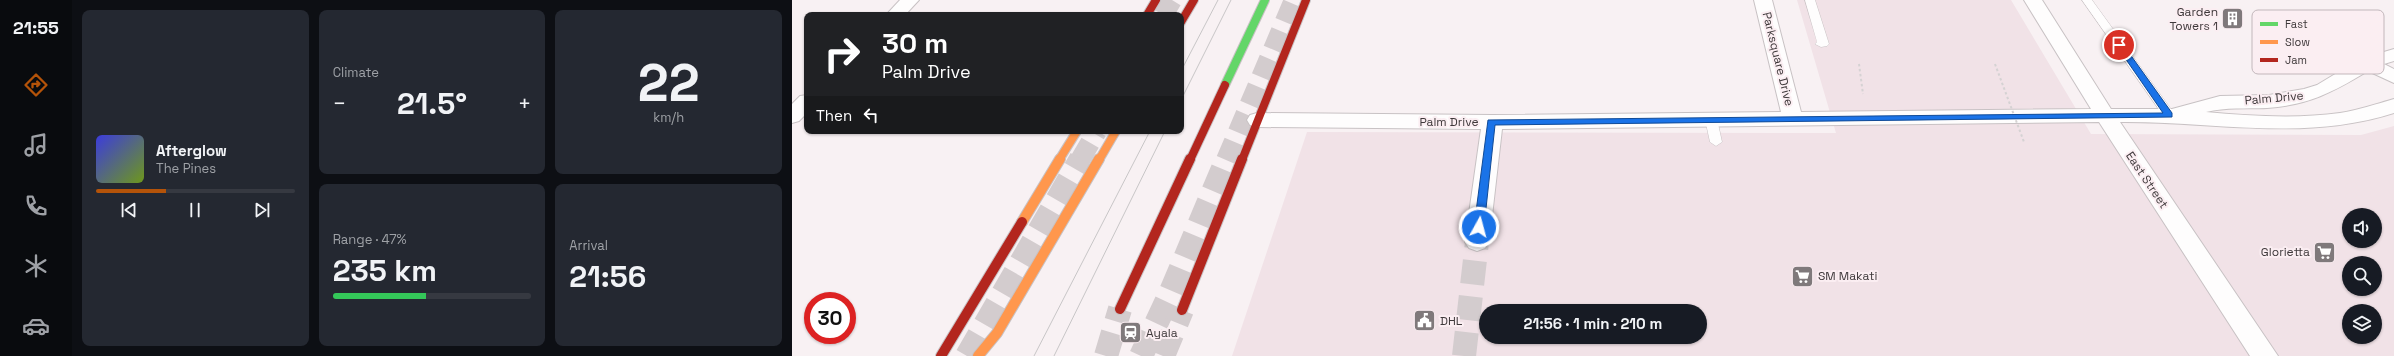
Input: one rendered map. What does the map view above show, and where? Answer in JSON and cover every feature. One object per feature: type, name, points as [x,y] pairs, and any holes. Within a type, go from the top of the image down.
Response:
[{"type":"highway","points":[[1149,12],[1156,0]]},
{"type":"highway","points":[[1184,17],[1194,0]]},
{"type":"highway","points":[[1120,310],[1265,0]]},
{"type":"highway","points":[[1182,310],[1306,0]]},
{"type":"highway","points":[[941,356],[1075,134]]},
{"type":"highway","points":[[978,356],[997,333],[1114,134]]},
{"type":"street","points":[[898,12],[910,0]]},
{"type":"street","name":"Parksquare Drive","points":[[1763,0],[1793,119]]},
{"type":"street","name":"East Street","points":[[2033,0],[2105,116],[2265,356]]},
{"type":"street","name":"Palm Drive","points":[[2384,58],[2394,55]]},
{"type":"street","points":[[2384,72],[2394,77]]},
{"type":"street","name":"Palm Drive","points":[[2169,115],[2220,102],[2269,100],[2307,95],[2324,88],[2348,74]]},
{"type":"street","points":[[792,116],[804,104]]},
{"type":"street","name":"Palm Drive","points":[[1257,120],[1492,122],[2169,115],[2237,123],[2317,121],[2372,113],[2394,106]]},
{"type":"street","points":[[1477,242],[1492,122]]},
{"type":"lane","points":[[1810,0],[1823,44],[1821,44]]},
{"type":"lane","points":[[2087,0],[2169,115]]},
{"type":"lane","points":[[1711,120],[1716,142]]},
{"type":"path","points":[[1859,64],[1865,118]]},
{"type":"path","points":[[1995,64],[2024,142]]},
{"type":"shaded area","points":[[1797,0],[2011,0],[2091,134],[2361,135],[2394,126],[2394,356],[1232,356],[1307,132],[1836,133]]},
{"type":"tunnel","points":[[1165,12],[1172,0]]},
{"type":"tunnel","points":[[1226,160],[1294,0]]},
{"type":"tunnel","points":[[1080,160],[1095,134]]},
{"type":"tunnel","points":[[967,356],[1081,159]]},
{"type":"tunnel","points":[[1141,356],[1170,294],[1227,159]]},
{"type":"tunnel","points":[[1464,356],[1477,242]]},
{"type":"tunnel","points":[[1106,356],[1120,309]]},
{"type":"tunnel","points":[[1163,356],[1182,310]]},
{"type":"tram line","points":[[1184,65],[1218,0]]},
{"type":"tram line","points":[[1184,94],[1231,0]]},
{"type":"tram line","points":[[1034,356],[1148,134]]},
{"type":"tram line","points":[[1054,356],[1164,134]]},
{"type":"traffic: fast","points":[[1225,85],[1265,0]]},
{"type":"traffic: slow","points":[[1022,222],[1075,134]]},
{"type":"traffic: slow","points":[[978,356],[997,333],[1114,134]]},
{"type":"traffic: jam","points":[[1149,12],[1156,0]]},
{"type":"traffic: jam","points":[[1184,17],[1194,0]]},
{"type":"traffic: jam","points":[[1182,310],[1306,0]]},
{"type":"traffic: jam","points":[[1120,309],[1225,85]]},
{"type":"traffic: jam","points":[[941,356],[1022,222]]},
{"type":"place","name":"Garden Towers 1","points":[[2233,19]]},
{"type":"place","name":"Glorietta","points":[[2325,252]]},
{"type":"place","name":"SM Makati","points":[[1803,276]]},
{"type":"place","name":"DHL","points":[[1424,321]]},
{"type":"place","name":"Ayala","points":[[1131,333]]},
{"type":"route","points":[[1479,227],[1492,122],[2169,115],[2119,45]]}]
